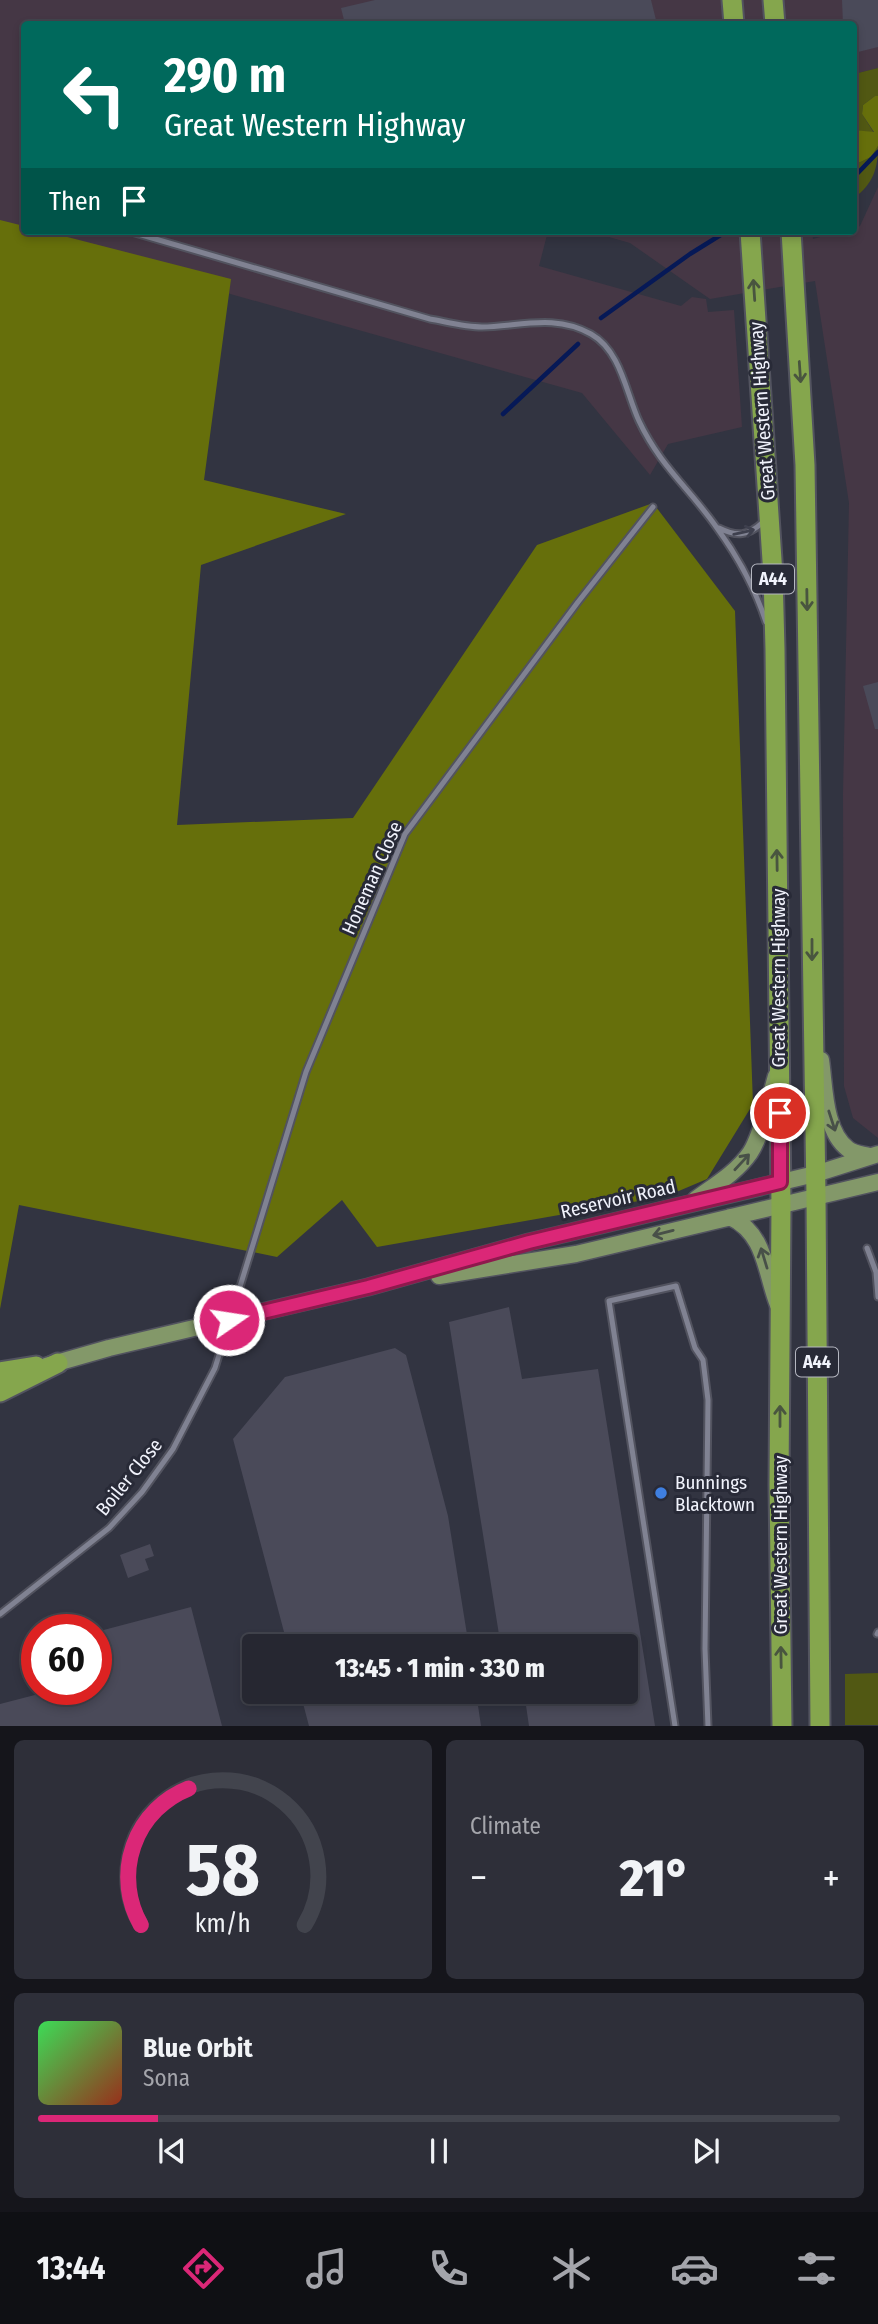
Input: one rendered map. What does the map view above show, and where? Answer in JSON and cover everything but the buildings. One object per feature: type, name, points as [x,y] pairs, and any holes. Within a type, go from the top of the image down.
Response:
[{"type":"highway","points":[[732,0],[734,21]]},
{"type":"highway","points":[[773,0],[775,21]]},
{"type":"highway","name":"Great Western Highway","points":[[750,235],[775,649],[781,1205],[779,1485],[782,1726]]},
{"type":"highway","name":"Great Western Highway","points":[[791,235],[805,465],[816,1196],[820,1726]]},
{"type":"highway","points":[[0,1372],[58,1363]]},
{"type":"highway","points":[[0,1392],[58,1363]]},
{"type":"main road","points":[[813,1006],[828,1109],[835,1131],[849,1150],[874,1155]]},
{"type":"main road","points":[[688,1204],[726,1179],[751,1153],[779,1068]]},
{"type":"main road","name":"Reservoir Road","points":[[0,1379],[368,1287],[529,1242],[815,1174],[874,1155]]},
{"type":"main road","name":"Reservoir Road","points":[[368,1287],[576,1254],[878,1182]]},
{"type":"main road","points":[[730,1217],[747,1227],[760,1245],[780,1311]]},
{"type":"lane","points":[[142,235],[430,319],[479,327],[560,322],[593,335],[617,365],[639,421],[663,464],[717,527],[754,587],[775,649]]},
{"type":"lane","name":"Honeman Close","points":[[229,1320],[306,1072],[405,834],[578,602],[653,507]]},
{"type":"lane","points":[[717,527],[732,534],[744,535],[769,517]]},
{"type":"lane","points":[[867,1248],[876,1272],[878,1297]]},
{"type":"lane","points":[[675,1726],[609,1301],[676,1286],[695,1348],[703,1360],[708,1399],[705,1649],[708,1726]]},
{"type":"lane","name":"Boiler Close","points":[[0,1614],[109,1528],[150,1482],[173,1449],[207,1386],[229,1320]]},
{"type":"shaded area","points":[[0,0],[878,0],[878,68],[857,73],[857,21],[21,21],[21,235],[0,229]]},
{"type":"shaded area","points":[[878,187],[878,1138],[853,1118],[844,1086],[843,794],[849,503],[815,281],[710,299],[630,243],[602,235],[812,235],[813,239],[828,235],[857,235],[857,227],[860,226]]},
{"type":"shaded area","points":[[21,235],[547,235],[539,266],[681,306],[692,297],[706,299],[708,312],[734,310],[742,427],[668,444],[650,475],[582,393]]},
{"type":"green space","points":[[878,68],[878,96],[863,105],[862,114],[874,133],[857,130],[857,73]]},
{"type":"green space","points":[[878,96],[878,146],[871,157],[857,164],[857,130],[874,132],[862,114],[863,105]]},
{"type":"green space","points":[[878,146],[873,175],[857,195],[857,164],[871,157]]},
{"type":"green space","points":[[0,220],[21,225],[21,235],[60,235],[231,279],[204,480],[346,514],[201,565],[177,825],[353,818],[537,545],[653,503],[735,611],[753,1104],[707,1179],[667,1196],[377,1247],[342,1200],[277,1257],[19,1205],[0,1309]]},
{"type":"green space","points":[[878,1673],[878,1725],[845,1725],[845,1674]]},
{"type":"waterway","points":[[857,174],[878,152]]},
{"type":"waterway","points":[[601,318],[721,235]]},
{"type":"waterway","points":[[503,414],[578,344]]},
{"type":"place","name":"Bunnings Blacktown","points":[[661,1493]]},
{"type":"route","points":[[229,1320],[368,1287],[529,1242],[780,1182],[780,1113]]}]
